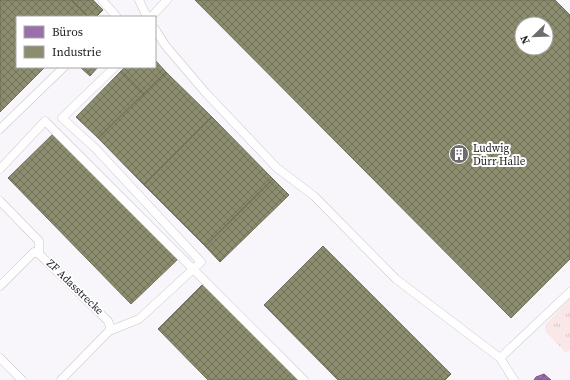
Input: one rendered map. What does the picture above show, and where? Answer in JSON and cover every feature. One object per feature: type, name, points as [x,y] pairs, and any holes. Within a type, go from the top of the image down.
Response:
[{"type":"lane","points":[[102,0],[116,16]]},
{"type":"lane","points":[[139,0],[147,16]]},
{"type":"lane","points":[[152,16],[167,0]]},
{"type":"lane","points":[[156,32],[165,45],[205,92],[277,168],[314,196],[396,279],[500,358],[514,380]]},
{"type":"lane","points":[[0,129],[63,68]]},
{"type":"lane","points":[[61,380],[109,331],[139,319],[201,262],[96,149],[62,118],[114,68]]},
{"type":"lane","points":[[0,169],[45,121],[304,380]]},
{"type":"lane","points":[[0,201],[39,241],[39,254]]},
{"type":"lane","name":"ZF Adasstrecke","points":[[0,286],[28,256],[34,252],[39,254],[105,317],[110,326],[109,331]]},
{"type":"lane","points":[[500,358],[570,292]]},
{"type":"lane","points":[[2,362],[22,380]]},
{"type":"green space","points":[[570,298],[570,349],[566,353],[545,331],[545,325]]},
{"type":"building: Büros","points":[[544,374],[551,380],[534,380],[536,377]]},
{"type":"building: Industrie","points":[[0,0],[71,0],[87,16],[16,16],[16,68],[44,68],[0,112]]},
{"type":"building: Industrie","points":[[71,0],[93,0],[103,10],[97,16],[87,16]]},
{"type":"building: Industrie","name":"Ludwig Dürr Halle","points":[[195,0],[555,0],[570,15],[570,259],[511,318]]},
{"type":"building: Industrie","points":[[156,61],[166,72],[144,94],[121,71],[124,68],[156,68]]},
{"type":"building: Industrie","points":[[81,68],[97,68],[90,76]]},
{"type":"building: Industrie","points":[[121,71],[144,94],[98,138],[76,117]]},
{"type":"building: Industrie","points":[[166,72],[212,117],[144,185],[98,138]]},
{"type":"building: Industrie","points":[[212,117],[273,179],[205,246],[144,185]]},
{"type":"building: Industrie","points":[[54,133],[178,259],[131,304],[8,178]]},
{"type":"building: Industrie","points":[[273,179],[289,195],[220,262],[205,246]]},
{"type":"building: Industrie","points":[[323,246],[451,374],[445,380],[338,380],[264,305]]},
{"type":"building: Industrie","points":[[203,284],[299,380],[208,380],[158,329]]},
{"type":"place","name":"Ludwig Dürr Halle","points":[[459,154]]}]
